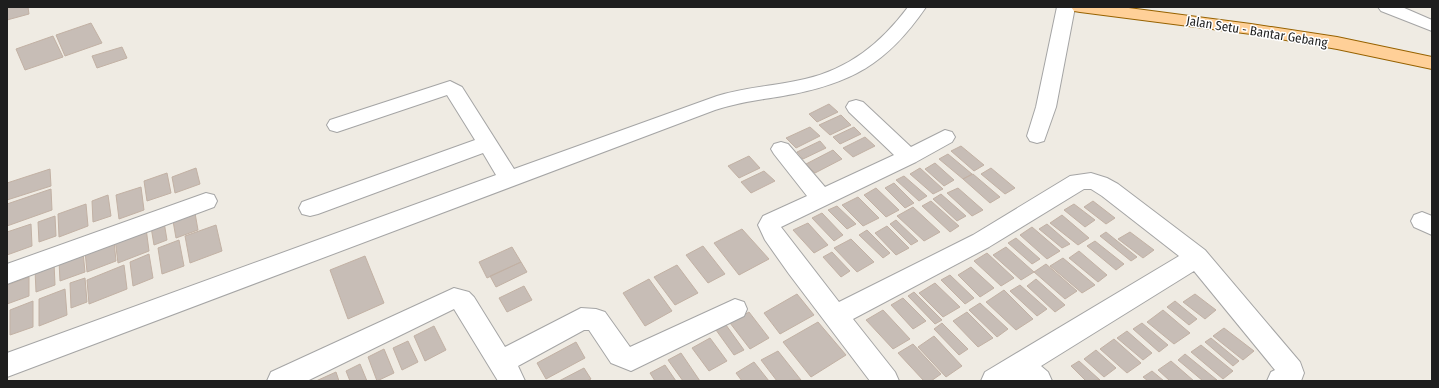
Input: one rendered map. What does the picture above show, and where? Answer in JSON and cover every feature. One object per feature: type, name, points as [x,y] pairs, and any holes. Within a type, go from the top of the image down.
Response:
[{"type":"main road","name":"Jalan Setu - Bantar Gebang","points":[[1080,7],[1251,28],[1337,43],[1432,63]]},
{"type":"street","points":[[7,365],[676,117],[740,96],[782,90],[835,78],[851,71],[873,55],[904,25],[917,7]]},
{"type":"street","points":[[1037,136],[1046,107],[1066,7]]},
{"type":"street","points":[[1387,7],[1432,26]]},
{"type":"street","points":[[337,125],[450,87],[455,91],[509,178]]},
{"type":"street","points":[[856,107],[909,157]]},
{"type":"street","points":[[875,378],[836,316],[777,240],[769,226],[771,222],[909,157],[945,137]]},
{"type":"street","points":[[310,208],[487,144]]},
{"type":"street","points":[[781,149],[822,199]]},
{"type":"street","points":[[836,316],[981,241],[1078,182],[1084,180],[1099,182],[1197,257],[1291,370],[1291,373],[1280,381]]},
{"type":"street","points":[[7,274],[206,201]]},
{"type":"street","points":[[994,381],[1030,373],[1197,257]]},
{"type":"street","points":[[280,381],[454,298],[460,299],[465,304],[483,336],[506,371],[581,318],[596,320],[619,355],[626,359],[631,359],[735,309]]},
{"type":"building","points":[[7,7],[28,7],[29,14],[7,20]]},
{"type":"building","points":[[91,23],[102,43],[65,56],[56,35]]},
{"type":"building","points":[[53,36],[63,57],[25,70],[16,49]]},
{"type":"building","points":[[122,47],[127,58],[97,68],[92,56]]},
{"type":"building","points":[[829,104],[838,112],[817,122],[809,114]]},
{"type":"building","points":[[841,115],[851,125],[830,135],[819,125]]},
{"type":"building","points":[[810,127],[820,136],[796,148],[786,138]]},
{"type":"building","points":[[854,127],[861,134],[840,144],[833,137]]},
{"type":"building","points":[[865,137],[875,146],[853,157],[843,148]]},
{"type":"building","points":[[820,141],[826,148],[803,159],[797,152]]},
{"type":"building","points":[[961,146],[984,165],[974,171],[951,151]]},
{"type":"building","points":[[833,150],[842,159],[815,173],[806,164]]},
{"type":"building","points":[[948,154],[972,174],[963,179],[939,159]]},
{"type":"building","points":[[749,156],[760,168],[739,178],[728,166]]},
{"type":"building","points":[[935,163],[954,180],[944,186],[925,169]]},
{"type":"building","points":[[196,168],[200,184],[175,193],[172,177]]},
{"type":"building","points":[[920,168],[943,189],[933,194],[910,174]]},
{"type":"building","points":[[991,168],[1015,188],[1005,194],[981,174]]},
{"type":"building","points":[[50,169],[51,186],[7,200],[7,183]]},
{"type":"building","points":[[764,171],[775,181],[751,193],[741,182]]},
{"type":"building","points":[[167,173],[171,193],[147,201],[144,181]]},
{"type":"building","points":[[973,174],[1000,197],[990,203],[963,179]]},
{"type":"building","points":[[904,176],[927,196],[919,201],[896,180]]},
{"type":"building","points":[[894,183],[914,203],[905,208],[885,188]]},
{"type":"building","points":[[141,187],[144,210],[119,219],[116,195]]},
{"type":"building","points":[[876,188],[899,210],[886,217],[864,195]]},
{"type":"building","points":[[958,188],[983,210],[972,216],[947,193]]},
{"type":"building","points":[[51,189],[52,210],[7,226],[7,204]]},
{"type":"building","points":[[941,194],[966,216],[957,221],[933,199]]},
{"type":"building","points":[[108,195],[111,216],[93,222],[92,201]]},
{"type":"building","points":[[858,197],[879,218],[863,226],[842,205]]},
{"type":"building","points":[[931,201],[959,226],[950,232],[922,206]]},
{"type":"building","points":[[1093,201],[1115,218],[1106,224],[1084,207]]},
{"type":"building","points":[[86,204],[88,226],[59,237],[58,214]]},
{"type":"building","points":[[1074,204],[1095,220],[1085,227],[1064,210]]},
{"type":"building","points":[[837,206],[856,224],[847,229],[828,210]]},
{"type":"building","points":[[913,207],[940,232],[924,241],[897,216]]},
{"type":"building","points":[[195,213],[198,230],[176,238],[173,221]]},
{"type":"building","points":[[822,213],[843,235],[834,241],[812,218]]},
{"type":"building","points":[[1062,215],[1089,238],[1078,245],[1050,223]]},
{"type":"building","points":[[55,216],[56,236],[39,242],[38,222]]},
{"type":"building","points":[[896,220],[918,241],[911,245],[890,224]]},
{"type":"building","points":[[164,222],[167,240],[154,245],[151,227]]},
{"type":"building","points":[[808,223],[828,245],[814,253],[793,230]]},
{"type":"building","points":[[31,224],[32,246],[7,255],[7,232]]},
{"type":"building","points":[[1047,224],[1070,244],[1062,248],[1039,229]]},
{"type":"building","points":[[216,225],[222,251],[190,263],[185,236]]},
{"type":"building","points":[[887,226],[909,248],[896,255],[875,233]]},
{"type":"building","points":[[1032,227],[1060,251],[1047,259],[1020,235]]},
{"type":"building","points":[[146,228],[149,251],[118,263],[115,239]]},
{"type":"building","points":[[742,229],[769,259],[739,275],[714,243]]},
{"type":"building","points":[[867,230],[890,253],[883,258],[859,235]]},
{"type":"building","points":[[1106,232],[1137,257],[1131,261],[1100,236]]},
{"type":"building","points":[[1130,232],[1154,250],[1143,258],[1118,239]]},
{"type":"building","points":[[1016,238],[1040,259],[1032,264],[1008,243]]},
{"type":"building","points":[[851,239],[874,262],[857,272],[834,248]]},
{"type":"building","points":[[179,240],[184,266],[162,274],[158,248]]},
{"type":"building","points":[[114,241],[116,261],[87,272],[85,251]]},
{"type":"building","points":[[1095,241],[1124,264],[1116,270],[1087,246]]},
{"type":"building","points":[[703,246],[725,274],[708,283],[686,255]]},
{"type":"building","points":[[512,247],[521,262],[487,278],[479,262]]},
{"type":"building","points":[[1006,247],[1034,272],[1021,280],[993,255]]},
{"type":"building","points":[[1079,251],[1107,275],[1098,282],[1069,258]]},
{"type":"building","points":[[83,252],[85,272],[60,281],[59,261]]},
{"type":"building","points":[[832,252],[850,271],[841,277],[823,257]]},
{"type":"building","points":[[987,253],[1014,278],[1001,286],[974,261]]},
{"type":"building","points":[[149,254],[153,278],[133,286],[130,262]]},
{"type":"building","points":[[365,256],[384,303],[348,319],[330,270]]},
{"type":"building","points":[[1063,258],[1095,285],[1082,293],[1050,266]]},
{"type":"building","points":[[521,262],[527,272],[496,287],[490,276]]},
{"type":"building","points":[[54,263],[55,285],[36,292],[35,270]]},
{"type":"building","points":[[1046,264],[1077,291],[1065,299],[1034,272]]},
{"type":"building","points":[[124,265],[127,289],[89,304],[87,280]]},
{"type":"building","points":[[677,265],[698,293],[675,305],[654,277]]},
{"type":"building","points":[[971,267],[994,288],[980,297],[958,275]]},
{"type":"building","points":[[950,275],[974,298],[965,304],[941,280]]},
{"type":"building","points":[[29,277],[29,296],[7,304],[7,285]]},
{"type":"building","points":[[85,278],[87,302],[71,308],[70,283]]},
{"type":"building","points":[[649,279],[672,311],[645,326],[623,293]]},
{"type":"building","points":[[1036,279],[1065,305],[1055,312],[1027,286]]},
{"type":"building","points":[[935,283],[960,307],[943,317],[919,293]]},
{"type":"building","points":[[1020,285],[1047,309],[1037,316],[1010,291]]},
{"type":"building","points":[[524,286],[532,300],[507,312],[499,298]]},
{"type":"building","points":[[65,289],[67,315],[39,326],[39,299]]},
{"type":"building","points":[[1004,290],[1033,319],[1016,330],[986,302]]},
{"type":"building","points":[[914,292],[942,320],[935,324],[908,296]]},
{"type":"building","points":[[797,294],[814,315],[780,334],[764,313]]},
{"type":"building","points":[[1195,294],[1216,310],[1205,319],[1183,302]]},
{"type":"building","points":[[903,298],[926,321],[913,329],[891,305]]},
{"type":"building","points":[[33,301],[33,327],[10,335],[10,310]]},
{"type":"building","points":[[1175,301],[1197,319],[1189,325],[1167,307]]},
{"type":"building","points":[[980,303],[1008,329],[997,337],[969,310]]},
{"type":"building","points":[[883,310],[910,339],[893,349],[866,320]]},
{"type":"building","points":[[1163,310],[1190,333],[1174,344],[1147,322]]},
{"type":"building","points":[[749,312],[769,338],[750,349],[730,323]]},
{"type":"building","points":[[967,312],[993,338],[978,347],[953,321]]},
{"type":"building","points":[[818,322],[846,355],[811,377],[783,342]]},
{"type":"building","points":[[942,323],[968,349],[959,355],[934,329]]},
{"type":"building","points":[[1142,323],[1168,345],[1159,352],[1133,329]]},
{"type":"building","points":[[726,325],[744,350],[734,355],[716,330]]},
{"type":"building","points":[[434,326],[446,350],[425,361],[414,336]]},
{"type":"building","points":[[1224,328],[1254,351],[1243,360],[1213,336]]},
{"type":"building","points":[[1127,331],[1152,353],[1143,360],[1117,338]]},
{"type":"building","points":[[934,336],[962,366],[946,377],[918,347]]},
{"type":"building","points":[[710,338],[727,361],[709,371],[692,348]]},
{"type":"building","points":[[1211,338],[1239,361],[1233,366],[1205,342]]},
{"type":"building","points":[[1114,339],[1141,363],[1127,373],[1100,349]]},
{"type":"building","points":[[408,341],[418,362],[402,370],[393,348]]},
{"type":"building","points":[[576,342],[585,358],[546,379],[537,363]]},
{"type":"building","points":[[913,344],[941,374],[931,381],[924,381],[898,353]]},
{"type":"building","points":[[1201,345],[1233,371],[1223,379],[1191,352]]},
{"type":"building","points":[[384,349],[394,373],[377,381],[368,357]]},
{"type":"building","points":[[1096,350],[1116,368],[1104,377],[1084,359]]},
{"type":"building","points":[[778,351],[801,380],[777,381],[761,360]]},
{"type":"building","points":[[681,353],[700,381],[683,381],[668,360]]},
{"type":"building","points":[[1185,354],[1217,380],[1203,381],[1178,360]]},
{"type":"building","points":[[1079,361],[1100,380],[1086,381],[1071,366]]},
{"type":"building","points":[[1171,361],[1194,381],[1170,381],[1158,370]]},
{"type":"building","points":[[754,362],[769,381],[742,381],[736,373]]},
{"type":"building","points":[[360,364],[367,381],[350,381],[346,371]]},
{"type":"building","points":[[665,365],[676,381],[655,381],[650,373]]},
{"type":"building","points":[[584,368],[591,379],[587,381],[559,381]]},
{"type":"building","points":[[1152,371],[1164,381],[1148,381],[1143,377]]},
{"type":"building","points":[[336,372],[339,381],[316,381]]}]
